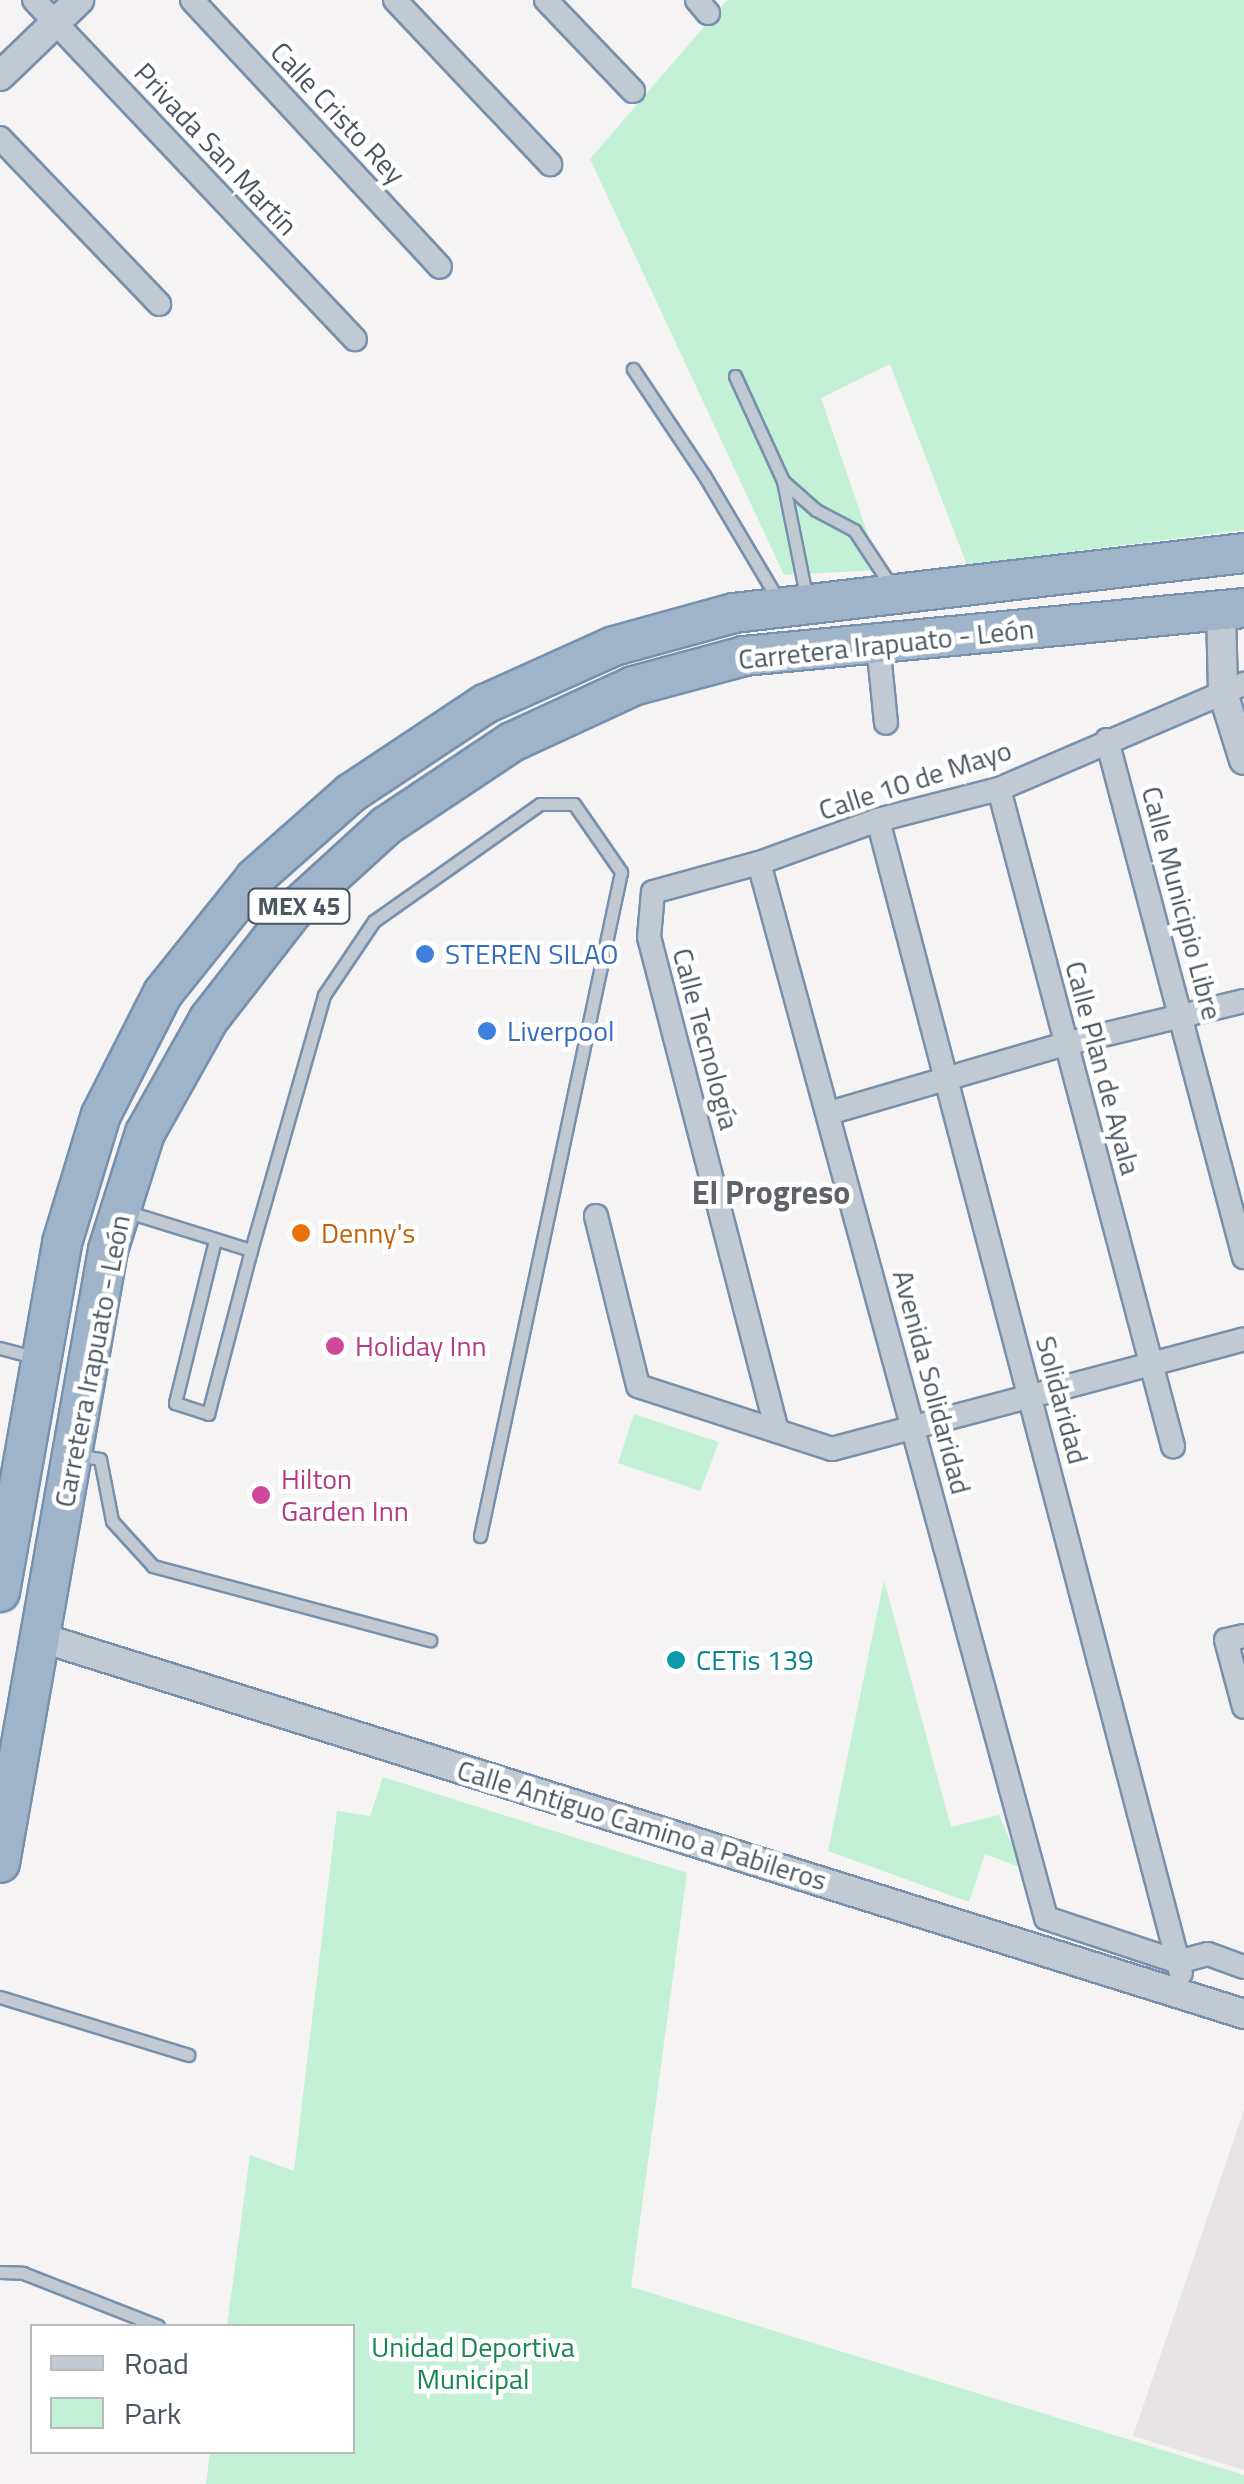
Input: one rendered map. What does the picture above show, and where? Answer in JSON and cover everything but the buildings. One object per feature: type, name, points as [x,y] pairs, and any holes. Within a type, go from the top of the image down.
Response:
[{"type":"highway","name":"Carretera Irapuato - León","points":[[0,1592],[62,1243],[101,1115],[163,993],[255,878],[351,793],[484,704],[614,646],[734,613],[1244,554]]},
{"type":"highway","name":"Carretera Irapuato - León","points":[[0,1862],[108,1250],[145,1134],[209,1019],[293,911],[386,826],[512,742],[633,686],[744,656],[878,643],[1231,628]]},
{"type":"street","name":"Privada San Martín","points":[[34,0],[355,339]]},
{"type":"street","points":[[0,76],[79,0]]},
{"type":"street","name":"Calle Cristo Rey","points":[[192,0],[440,267]]},
{"type":"street","points":[[394,0],[550,164]]},
{"type":"street","points":[[546,0],[633,91]]},
{"type":"street","points":[[0,138],[160,304]]},
{"type":"street","points":[[1231,628],[1244,760]]},
{"type":"street","points":[[878,643],[886,722]]},
{"type":"street","name":"Calle 10 de Mayo","points":[[652,892],[759,863],[878,820],[999,788],[1237,686]]},
{"type":"street","name":"Calle Municipio Libre","points":[[1106,740],[1244,1257]]},
{"type":"street","name":"Calle Plan de Ayala","points":[[999,788],[1173,1446]]},
{"type":"street","name":"Solidaridad","points":[[878,820],[1182,1977]]},
{"type":"street","name":"Avenida Solidaridad","points":[[759,863],[1046,1918],[1182,1977]]},
{"type":"street","name":"Calle Tecnología","points":[[652,892],[648,936],[777,1431]]},
{"type":"street","points":[[829,1112],[1065,1044],[1244,1000]]},
{"type":"street","points":[[596,1216],[638,1386],[832,1449],[1244,1339]]},
{"type":"street","points":[[1244,1636],[1226,1640],[1244,1707]]},
{"type":"street","name":"Calle Antiguo Camino a Pabileros","points":[[39,1637],[1182,1977],[1244,2014]]},
{"type":"street","points":[[1182,1977],[1208,1954],[1244,1967]]},
{"type":"lane","points":[[633,369],[795,605]]},
{"type":"lane","points":[[735,376],[783,480],[795,605]]},
{"type":"lane","points":[[783,480],[816,510],[854,530],[896,594]]},
{"type":"lane","points":[[215,1240],[175,1404],[208,1414],[324,995],[374,921],[540,804],[574,804],[621,872],[480,1536]]},
{"type":"lane","points":[[121,1210],[251,1250]]},
{"type":"lane","points":[[0,1348],[42,1360]]},
{"type":"lane","points":[[72,1454],[100,1459],[112,1520],[153,1566],[430,1640]]},
{"type":"lane","points":[[0,1997],[188,2054]]},
{"type":"lane","points":[[0,2272],[23,2273],[153,2324]]},
{"type":"shaded area","points":[[1244,2110],[1244,2470],[1133,2436]]},
{"type":"green space","points":[[727,0],[1244,0],[1244,530],[967,565],[890,364],[821,398],[880,570],[784,575],[590,159]]},
{"type":"green space","points":[[634,1414],[719,1442],[700,1491],[618,1463]]},
{"type":"green space","points":[[884,1580],[951,1827],[999,1815],[1022,1868],[985,1854],[969,1902],[828,1851]]},
{"type":"green space","name":"Unidad Deportiva Municipal","points":[[383,1777],[687,1873],[631,2287],[1244,2475],[1244,2484],[206,2484],[210,2454],[355,2454],[355,2324],[227,2324],[250,2155],[294,2171],[337,1811],[370,1816]]},
{"type":"place","name":"STEREN SILAO","points":[[425,954]]},
{"type":"place","name":"Liverpool","points":[[487,1031]]},
{"type":"place","name":"Denny's","points":[[301,1233]]},
{"type":"place","name":"Holiday Inn","points":[[335,1346]]},
{"type":"place","name":"Hilton Garden Inn","points":[[261,1495]]},
{"type":"place","name":"CETis 139","points":[[676,1660]]},
{"type":"district","name":"El Progreso","points":[[771,1192]]}]
